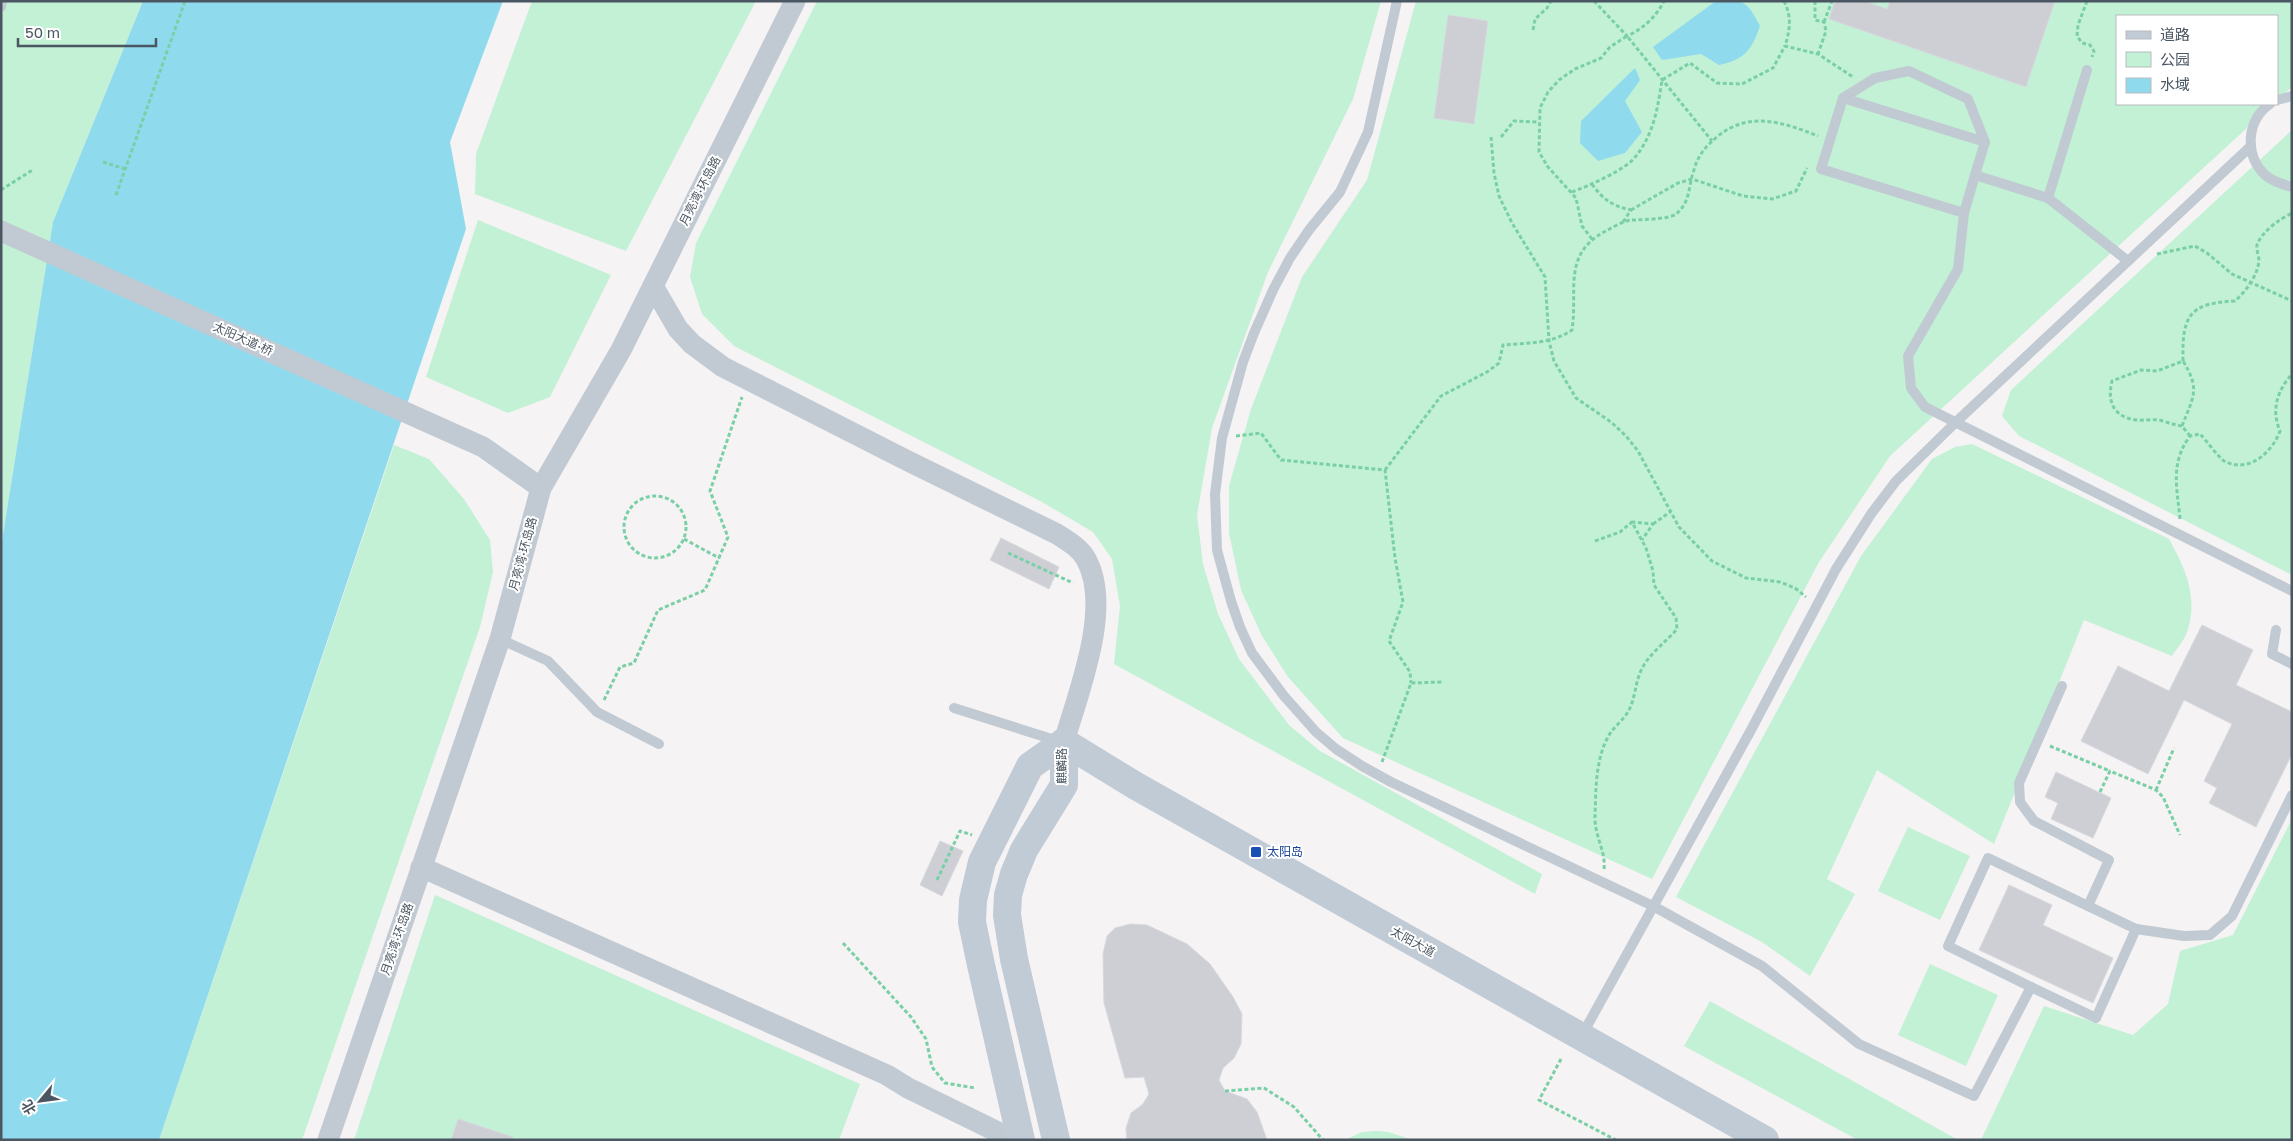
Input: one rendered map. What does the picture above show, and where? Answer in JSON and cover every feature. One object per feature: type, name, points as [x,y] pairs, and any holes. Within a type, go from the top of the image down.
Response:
[{"type":"main road","name":"麒麟路","points":[[1021,1140],[972,922],[976,881],[992,840],[1030,766],[1064,742]]},
{"type":"main road","name":"麒麟路","points":[[1056,1140],[1014,959],[1007,915],[1010,888],[1024,850],[1064,785],[1064,742]]},
{"type":"main road","name":"太阳大道","points":[[1064,742],[1136,786],[1764,1140]]},
{"type":"street","name":"月亮湾·环岛路","points":[[328,1140],[500,639],[541,488],[621,350],[795,1]]},
{"type":"street","name":"太阳大道·桥","points":[[2,231],[483,447],[541,488]]},
{"type":"street","points":[[653,286],[665,310],[692,344],[715,362],[1058,534],[1075,546],[1086,558],[1094,576],[1096,594],[1088,654],[1064,742]]},
{"type":"street","points":[[421,867],[886,1075],[908,1088],[1014,1140]]},
{"type":"lane","points":[[1,7],[2,1]]},
{"type":"lane","points":[[1397,1],[1368,132],[1340,192],[1309,230],[1290,258],[1273,290],[1243,362],[1222,438],[1215,494],[1217,550],[1240,627],[1252,653],[1305,720],[1336,749],[1377,775],[1653,906],[1762,966],[1859,1044],[1974,1096],[2031,987]]},
{"type":"lane","points":[[2048,198],[2087,70]]},
{"type":"lane","points":[[1964,213],[1821,169],[1843,98],[1875,78],[1909,71],[1968,99],[1985,142],[1964,213],[1958,269],[1908,356],[1911,388],[1925,407],[2182,534],[2292,591]]},
{"type":"lane","points":[[2278,100],[2292,96]]},
{"type":"lane","points":[[1843,98],[1985,142]]},
{"type":"lane","points":[[2269,105],[2257,117],[2251,131],[2250,147],[2255,162],[2264,174],[2277,183],[2292,187]]},
{"type":"lane","points":[[1581,1037],[1751,730],[1836,569],[1871,514],[1896,481],[1956,422],[2250,147]]},
{"type":"lane","points":[[1975,175],[2048,198],[2128,261]]},
{"type":"lane","points":[[2276,630],[2272,654],[2292,664]]},
{"type":"lane","points":[[500,639],[548,660],[597,712],[659,744]]},
{"type":"lane","points":[[2062,686],[2019,783],[2020,802],[2034,822],[2109,860],[2088,906]]},
{"type":"lane","points":[[954,708],[1064,742]]},
{"type":"lane","points":[[2136,929],[2096,1018],[1948,946],[1988,858],[2136,929],[2184,936],[2210,935],[2232,916],[2292,795]]},
{"type":"path","points":[[116,195],[185,1]]},
{"type":"path","points":[[1533,30],[1535,19],[1547,8],[1551,1]]},
{"type":"path","points":[[1594,1],[1627,36],[1712,141]]},
{"type":"path","points":[[1592,239],[1582,226],[1576,198],[1553,173],[1539,152],[1540,108],[1548,92],[1559,80],[1575,69],[1601,58],[1610,47],[1639,30],[1650,20],[1664,1]]},
{"type":"path","points":[[1572,192],[1592,184],[1636,157],[1655,120],[1662,80],[1690,63],[1717,83],[1742,84],[1773,68],[1785,46],[1790,28],[1790,15],[1784,1]]},
{"type":"path","points":[[1815,1],[1815,20],[1824,22]]},
{"type":"path","points":[[1818,54],[1826,31],[1824,22],[1832,1]]},
{"type":"path","points":[[2087,1],[2078,25],[2077,36],[2082,42],[2090,45],[2094,51],[2087,70]]},
{"type":"path","points":[[1785,46],[1818,54],[1865,85]]},
{"type":"path","points":[[1622,222],[1674,216],[1686,205],[1693,170],[1701,152],[1728,128],[1745,122],[1764,120],[1785,123],[1830,141]]},
{"type":"path","points":[[1501,137],[1514,121],[1539,122]]},
{"type":"path","points":[[1491,137],[1494,173],[1499,196],[1512,223],[1545,277],[1549,341],[1554,361],[1576,398],[1612,422],[1626,436],[1638,451],[1679,526],[1712,561],[1746,578],[1780,582],[1817,605]]},
{"type":"path","points":[[103,162],[125,169]]},
{"type":"path","points":[[1377,775],[1411,684],[1410,672],[1389,642],[1403,602],[1395,558],[1385,470],[1441,396],[1487,372],[1499,363],[1503,345],[1549,341],[1562,337],[1572,330],[1575,310],[1573,270],[1580,252],[1592,239],[1622,222],[1632,210],[1678,183],[1692,180],[1743,196],[1772,199],[1796,190],[1809,164]]},
{"type":"path","points":[[1,190],[34,169]]},
{"type":"path","points":[[1592,184],[1602,198],[1618,207],[1632,210]]},
{"type":"path","points":[[2182,426],[2196,389],[2183,361],[2186,320],[2194,311],[2220,302],[2235,301],[2251,284],[2259,261],[2257,246],[2276,223],[2292,213]]},
{"type":"path","points":[[2128,261],[2195,246],[2207,253],[2232,274],[2292,301]]},
{"type":"path","points":[[2183,361],[2157,371],[2141,370],[2127,374],[2112,381],[2109,394],[2112,407],[2121,415],[2135,420],[2163,420],[2172,425],[2182,426],[2190,436]]},
{"type":"path","points":[[2182,534],[2176,483],[2180,449],[2190,436],[2200,434],[2223,460],[2239,464],[2254,462],[2275,444],[2280,432],[2275,420],[2276,407],[2284,384],[2292,374]]},
{"type":"path","points":[[597,712],[620,667],[634,663],[658,610],[705,590],[728,537],[710,491],[748,380]]},
{"type":"path","points":[[1222,438],[1261,433],[1281,460],[1385,470]]},
{"type":"path","points":[[645,498],[665,498],[681,510],[685,524],[684,539],[678,548],[670,554],[661,558],[645,557],[632,549],[626,540],[624,530],[625,519],[629,510],[636,502],[645,498]]},
{"type":"path","points":[[1642,540],[1653,524],[1670,512]]},
{"type":"path","points":[[1595,541],[1620,532],[1632,522],[1653,524]]},
{"type":"path","points":[[1601,881],[1605,866],[1604,856],[1597,838],[1594,819],[1595,784],[1604,747],[1608,736],[1629,710],[1640,672],[1644,665],[1649,657],[1677,630],[1676,618],[1654,585],[1653,571],[1642,540],[1632,522]]},
{"type":"path","points":[[684,539],[719,558]]},
{"type":"path","points":[[1008,553],[1096,594]]},
{"type":"path","points":[[1411,684],[1442,682]]},
{"type":"path","points":[[2038,741],[2156,790],[2163,797],[2180,835]]},
{"type":"path","points":[[2156,790],[2174,748]]},
{"type":"path","points":[[2100,792],[2110,771]]},
{"type":"path","points":[[937,880],[960,831],[992,840]]},
{"type":"path","points":[[843,943],[911,1017],[926,1039],[932,1067],[945,1083],[975,1088]]},
{"type":"path","points":[[1561,1059],[1539,1100],[1616,1140]]},
{"type":"path","points":[[1225,1091],[1264,1088],[1294,1107],[1323,1140]]},
{"type":"green space","points":[[1,1],[143,1],[53,222],[1,547]]},
{"type":"green space","points":[[532,1],[756,1],[626,251],[475,194],[476,154]]},
{"type":"green space","points":[[817,1],[1381,1],[1353,99],[1268,272],[1212,428],[1197,515],[1203,564],[1218,614],[1239,659],[1289,725],[1320,751],[1542,874],[1535,894],[1114,664],[1120,606],[1112,559],[1093,532],[1042,502],[734,346],[702,314],[690,277],[696,243]]},
{"type":"green space","points":[[1416,1],[2292,1],[2292,87],[2278,99],[2278,15],[2116,15],[2116,105],[2272,105],[1890,456],[1819,562],[1652,879],[1343,738],[1288,677],[1262,636],[1241,590],[1229,533],[1229,486],[1251,409],[1302,277],[1367,180]]},
{"type":"green space","points":[[2292,130],[2292,575],[2019,436],[2002,416],[2011,390]]},
{"type":"green space","points":[[478,220],[611,275],[550,397],[508,413],[426,377]]},
{"type":"green space","points":[[1972,444],[2169,539],[2185,572],[2191,594],[2191,617],[2188,629],[2172,656],[2084,620],[1994,844],[1877,770],[1827,879],[1855,894],[1810,976],[1762,942],[1676,897],[1861,556],[1932,459],[1955,447]]},
{"type":"green space","points":[[394,445],[429,459],[464,499],[490,540],[493,572],[480,627],[302,1140],[159,1140]]},
{"type":"green space","points":[[2292,819],[2292,1140],[1981,1140],[2044,1006],[2133,1035],[2168,1004],[2180,951],[2233,935]]},
{"type":"green space","points":[[1908,827],[1970,856],[1940,920],[1878,891]]},
{"type":"green space","points":[[435,895],[860,1084],[839,1140],[354,1140]]},
{"type":"green space","points":[[1930,964],[1998,995],[1966,1066],[1898,1035]]},
{"type":"green space","points":[[1710,1001],[1958,1140],[1858,1140],[1684,1046]]},
{"type":"green space","points":[[1362,1132],[1388,1132],[1413,1140],[1345,1140]]},
{"type":"water","points":[[143,1],[503,1],[450,142],[466,229],[159,1140],[1,1140],[1,547],[53,222]]},
{"type":"water","points":[[1716,1],[1734,1],[1744,4],[1755,17],[1760,26],[1754,41],[1746,52],[1735,60],[1719,65],[1701,54],[1662,60],[1653,47]]},
{"type":"water","points":[[1635,68],[1640,80],[1625,101],[1642,132],[1625,153],[1598,161],[1580,143],[1581,121]]},
{"type":"building","points":[[1835,1],[1865,1],[1887,9],[1890,1],[2055,1],[2026,87],[1829,19]]},
{"type":"building","points":[[1448,15],[1488,21],[1474,124],[1434,118]]},
{"type":"building","points":[[1001,538],[1059,567],[1049,589],[990,560]]},
{"type":"building","points":[[2202,625],[2253,650],[2236,685],[2292,712],[2292,754],[2256,827],[2209,803],[2217,788],[2204,781],[2232,724],[2184,700],[2148,774],[2081,741],[2118,666],[2169,691]]},
{"type":"building","points":[[2056,772],[2111,798],[2093,838],[2051,819],[2058,803],[2045,797]]},
{"type":"building","points":[[940,841],[963,851],[942,896],[920,885]]},
{"type":"building","points":[[2009,885],[2052,905],[2043,925],[2113,958],[2093,1003],[1979,950]]},
{"type":"building","points":[[1130,924],[1147,925],[1187,944],[1210,964],[1233,997],[1242,1014],[1241,1044],[1234,1058],[1223,1068],[1219,1080],[1225,1091],[1247,1099],[1257,1112],[1267,1140],[1127,1140],[1126,1128],[1131,1113],[1143,1104],[1149,1094],[1144,1077],[1125,1078],[1104,1003],[1103,954],[1107,936],[1115,928]]},
{"type":"building","points":[[458,1119],[513,1137],[512,1140],[451,1140]]},
{"type":"place","name":"太阳岛","points":[[1256,852]]}]
